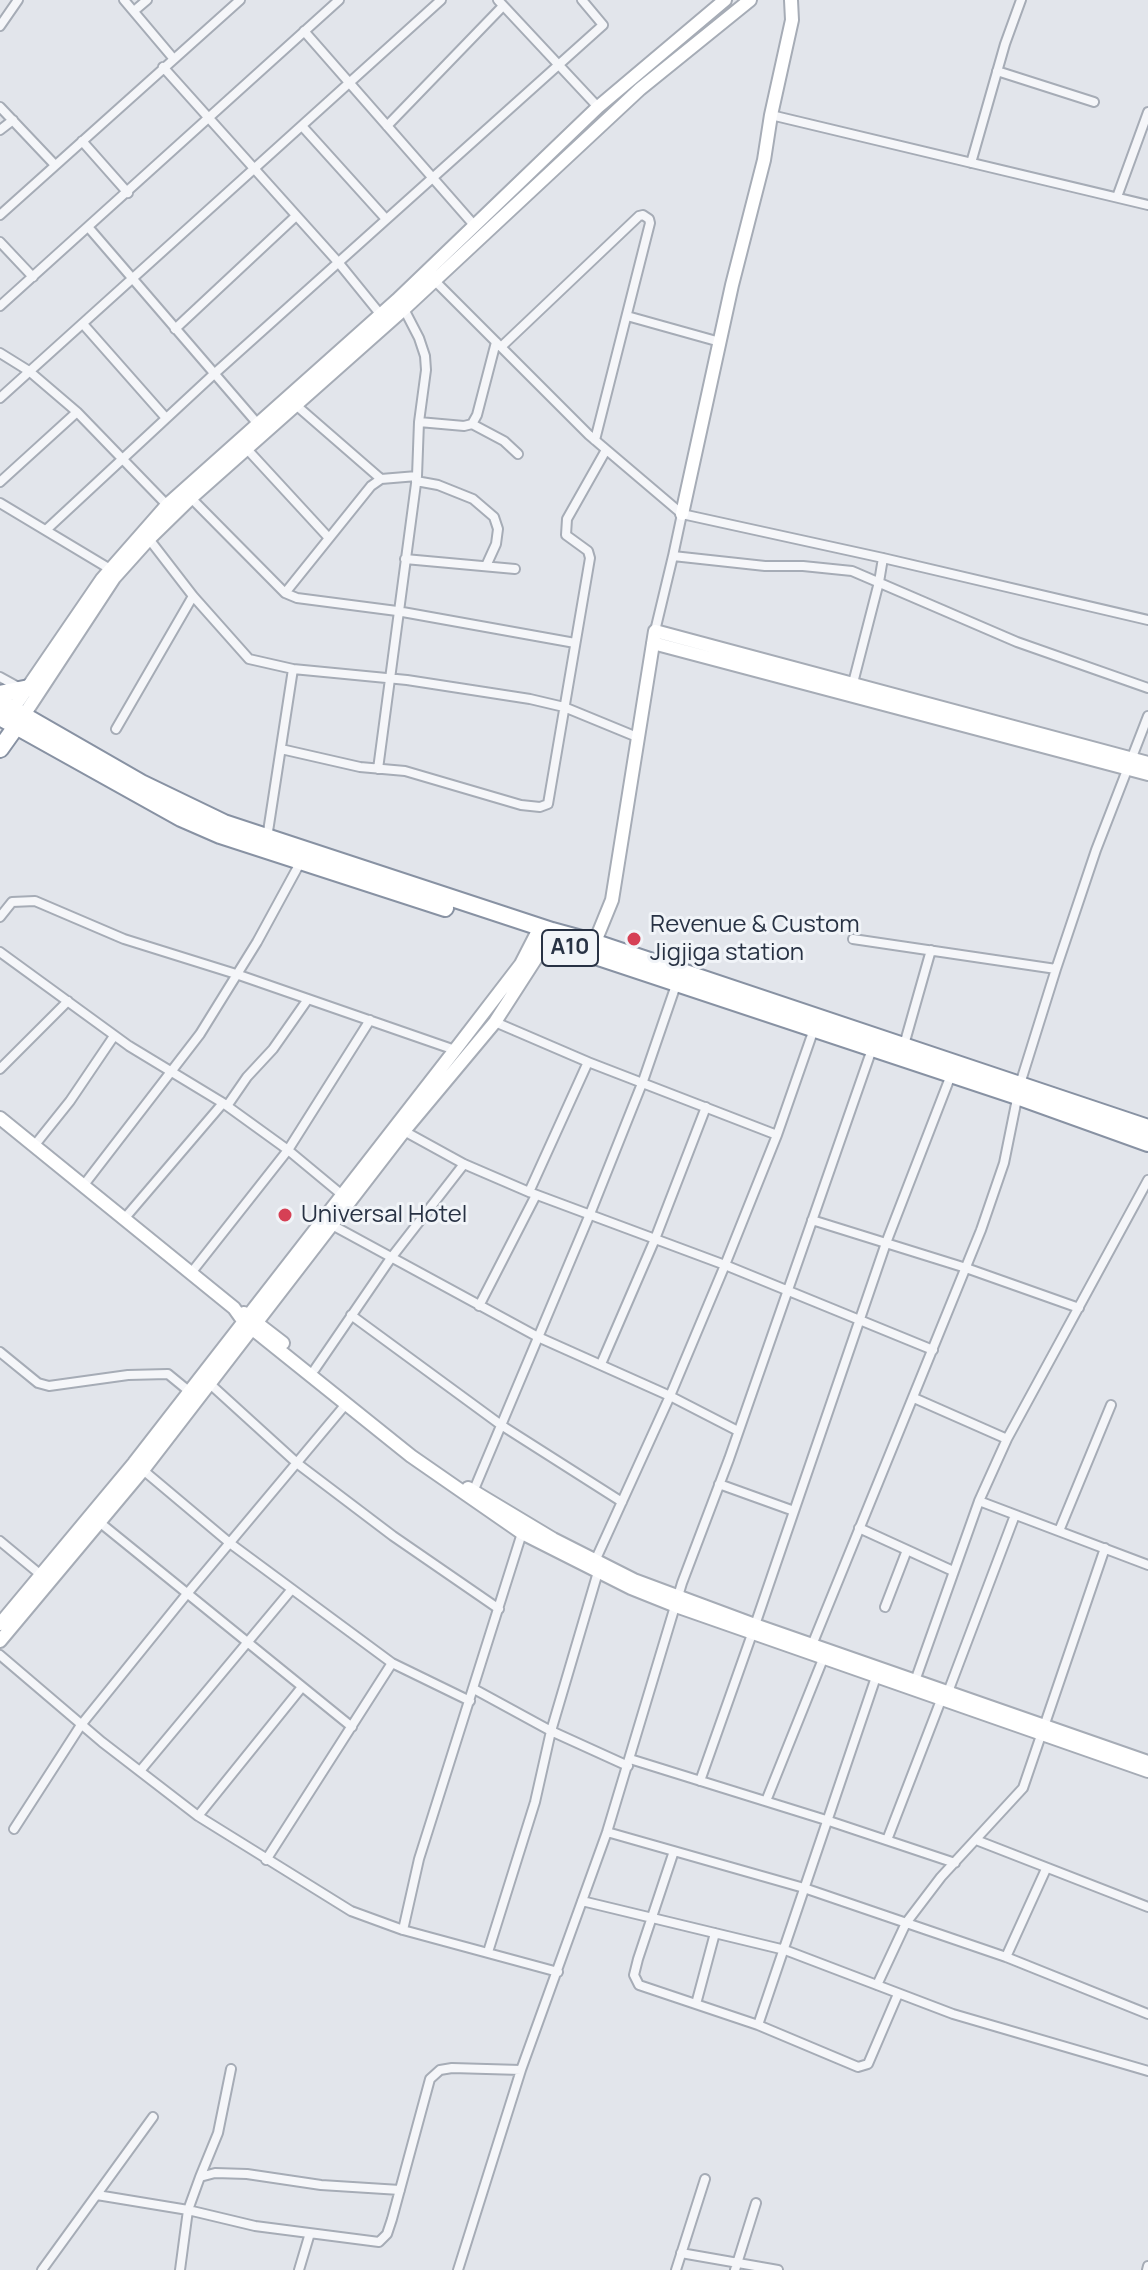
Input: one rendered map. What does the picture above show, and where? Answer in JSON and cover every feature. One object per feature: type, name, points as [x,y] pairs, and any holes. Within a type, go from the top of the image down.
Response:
[{"type":"highway","points":[[0,694],[26,688]]},
{"type":"highway","points":[[0,749],[9,717]]},
{"type":"highway","name":"A10","points":[[9,717],[210,817],[544,934]]},
{"type":"highway","name":"A10","points":[[9,717],[181,818],[220,835],[300,863],[544,934],[904,1045],[1148,1143]]},
{"type":"highway","name":"A10","points":[[592,949],[676,985],[951,1075],[1018,1090],[1148,1128]]},
{"type":"main road","points":[[9,717],[114,578],[149,539],[246,448],[404,309],[474,225],[598,107],[725,0]]},
{"type":"main road","points":[[9,717],[110,569],[167,505],[381,315],[430,277],[640,89],[750,0]]},
{"type":"main road","points":[[682,514],[764,160],[792,20],[791,0]]},
{"type":"main road","points":[[654,637],[853,683],[1130,764],[1148,774]]},
{"type":"main road","points":[[592,949],[612,900],[654,637]]},
{"type":"main road","points":[[654,637],[1130,764],[1148,763]]},
{"type":"main road","points":[[0,1641],[190,1392],[332,1225],[404,1131],[495,1022],[544,934]]},
{"type":"main road","points":[[0,1624],[41,1575],[143,1470],[209,1383],[341,1194],[544,934]]},
{"type":"main road","points":[[0,1118],[251,1322],[346,1404],[522,1533],[677,1602],[915,1681],[945,1696]]},
{"type":"main road","points":[[251,1322],[315,1369],[471,1495],[596,1566]]},
{"type":"main road","points":[[754,1629],[823,1659],[876,1677],[945,1696],[1148,1762]]},
{"type":"main road","points":[[1044,1730],[1148,1771]]},
{"type":"street","points":[[0,26],[18,0]]},
{"type":"street","points":[[124,0],[173,58]]},
{"type":"street","points":[[134,11],[147,0]]},
{"type":"street","points":[[0,215],[240,0]]},
{"type":"street","points":[[321,0],[329,9]]},
{"type":"street","points":[[0,306],[339,0]]},
{"type":"street","points":[[0,398],[441,0]]},
{"type":"street","points":[[46,530],[214,374],[603,25],[582,0]]},
{"type":"street","points":[[971,163],[1021,0]]},
{"type":"street","points":[[387,126],[501,3],[598,107]]},
{"type":"street","points":[[304,31],[474,225]]},
{"type":"street","points":[[163,67],[338,262],[381,315]]},
{"type":"street","points":[[997,71],[1094,102]]},
{"type":"street","points":[[0,107],[55,165]]},
{"type":"street","points":[[1117,197],[1148,112]]},
{"type":"street","points":[[771,115],[1148,205]]},
{"type":"street","points":[[0,130],[13,120]]},
{"type":"street","points":[[302,126],[386,219]]},
{"type":"street","points":[[82,141],[128,193]]},
{"type":"street","points":[[472,424],[498,344],[643,215],[650,223],[595,440]]},
{"type":"street","points":[[175,329],[296,216]]},
{"type":"street","points":[[89,228],[257,423]]},
{"type":"street","points":[[0,242],[33,277]]},
{"type":"street","points":[[430,277],[595,440],[682,514],[1148,620]]},
{"type":"street","points":[[378,769],[416,478],[426,370],[425,356],[404,309]]},
{"type":"street","points":[[627,316],[720,342]]},
{"type":"street","points":[[83,324],[166,418]]},
{"type":"street","points":[[0,353],[29,371],[77,412],[167,505]]},
{"type":"street","points":[[297,406],[381,479]]},
{"type":"street","points":[[0,482],[77,412]]},
{"type":"street","points":[[419,422],[472,424],[504,441],[518,454]]},
{"type":"street","points":[[246,448],[328,537]]},
{"type":"street","points":[[281,749],[331,762],[405,771],[521,805],[540,807],[548,804],[590,558],[588,551],[566,535],[567,519],[606,450]]},
{"type":"street","points":[[285,593],[328,537],[371,486],[381,479],[416,478],[473,499],[494,517],[498,529],[496,544],[486,566]]},
{"type":"street","points":[[191,498],[285,593],[297,598],[397,611],[575,643]]},
{"type":"street","points":[[0,503],[110,569]]},
{"type":"street","points":[[654,637],[682,514]]},
{"type":"street","points":[[149,539],[193,596],[249,659],[293,669],[388,678],[530,699],[564,707],[637,737]]},
{"type":"street","points":[[673,556],[852,571],[1017,642],[1148,688]]},
{"type":"street","points":[[853,683],[883,558]]},
{"type":"street","points":[[405,559],[515,569]]},
{"type":"street","points":[[116,729],[193,596]]},
{"type":"street","points":[[267,839],[293,669]]},
{"type":"street","points":[[0,677],[26,688]]},
{"type":"street","points":[[812,1645],[966,1268],[1004,1163],[1018,1090],[1056,969],[1096,850],[1148,716]]},
{"type":"street","points":[[83,1186],[200,1034],[300,863]]},
{"type":"street","points":[[0,917],[12,902],[35,901],[124,939],[236,974],[455,1050]]},
{"type":"street","points":[[853,939],[1056,969]]},
{"type":"street","points":[[904,1045],[931,950]]},
{"type":"street","points":[[0,952],[114,1036],[225,1104],[341,1194]]},
{"type":"street","points":[[471,1495],[590,1214],[643,1081],[676,985]]},
{"type":"street","points":[[124,1219],[273,1049],[308,999]]},
{"type":"street","points":[[0,1069],[68,1001]]},
{"type":"street","points":[[191,1273],[288,1150],[370,1020]]},
{"type":"street","points":[[495,1022],[588,1062],[777,1135]]},
{"type":"street","points":[[488,1952],[535,1802],[596,1566],[725,1265],[777,1135],[814,1029]]},
{"type":"street","points":[[34,1146],[70,1101],[114,1036]]},
{"type":"street","points":[[458,2270],[521,2070],[607,1832],[677,1602],[872,1049]]},
{"type":"street","points":[[479,1306],[533,1193],[588,1062]]},
{"type":"street","points":[[700,1781],[886,1243],[951,1075]]},
{"type":"street","points":[[601,1364],[655,1239],[706,1107]]},
{"type":"street","points":[[404,1131],[464,1164],[533,1193],[725,1265],[933,1350]]},
{"type":"street","points":[[315,1369],[391,1258],[464,1164]]},
{"type":"street","points":[[915,1681],[979,1501],[1007,1439],[1148,1180]]},
{"type":"street","points":[[812,1220],[966,1268],[1079,1308]]},
{"type":"street","points":[[332,1225],[538,1337],[670,1396],[738,1431]]},
{"type":"street","points":[[351,1315],[501,1425],[622,1502]]},
{"type":"street","points":[[0,1352],[38,1383],[49,1386],[128,1375],[168,1374],[190,1392]]},
{"type":"street","points":[[209,1383],[298,1464],[393,1536],[499,1609]]},
{"type":"street","points":[[914,1398],[1007,1439]]},
{"type":"street","points":[[14,1829],[81,1725],[346,1404]]},
{"type":"street","points":[[1059,1531],[1111,1405]]},
{"type":"street","points":[[143,1470],[231,1544],[392,1663],[470,1701]]},
{"type":"street","points":[[719,1484],[794,1511]]},
{"type":"street","points":[[979,1501],[1148,1565]]},
{"type":"street","points":[[887,1840],[1015,1515]]},
{"type":"street","points":[[95,1519],[352,1727]]},
{"type":"street","points":[[859,1528],[953,1571]]},
{"type":"street","points":[[403,1930],[419,1859],[522,1533]]},
{"type":"street","points":[[0,1541],[41,1575]]},
{"type":"street","points":[[877,1985],[906,1923],[1023,1788],[1105,1548]]},
{"type":"street","points":[[885,1607],[907,1550]]},
{"type":"street","points":[[140,1771],[292,1589]]},
{"type":"street","points":[[0,1655],[81,1725],[198,1816],[351,1911],[403,1930],[558,1972]]},
{"type":"street","points":[[766,1801],[823,1659]]},
{"type":"street","points":[[266,1860],[392,1663]]},
{"type":"street","points":[[758,2025],[876,1677]]},
{"type":"street","points":[[198,1816],[302,1687]]},
{"type":"street","points":[[474,1689],[551,1731],[629,1762],[766,1801],[955,1863]]},
{"type":"street","points":[[607,1832],[804,1888],[1006,1957],[1148,2014]]},
{"type":"street","points":[[976,1840],[1148,1907]]},
{"type":"street","points":[[674,1851],[634,1975],[639,1985],[758,2025],[858,2067],[868,2064],[898,1994]]},
{"type":"street","points":[[1006,1957],[1046,1869]]},
{"type":"street","points":[[582,1901],[785,1950],[953,2014],[1148,2071]]},
{"type":"street","points":[[696,2004],[715,1933]]},
{"type":"street","points":[[97,2195],[188,2210],[244,2224],[379,2242],[387,2234],[430,2079],[440,2070],[452,2068],[521,2070]]},
{"type":"street","points":[[180,2270],[188,2210],[218,2133],[231,2069]]},
{"type":"street","points":[[42,2270],[153,2117]]},
{"type":"street","points":[[200,2177],[215,2173],[247,2174],[321,2185],[400,2190]]},
{"type":"street","points":[[676,2270],[705,2179]]},
{"type":"street","points":[[736,2266],[756,2203]]},
{"type":"street","points":[[299,2270],[310,2233]]},
{"type":"street","points":[[681,2253],[736,2266],[778,2270]]},
{"type":"place","name":"Revenue & Custom Jigjiga station","points":[[634,939]]},
{"type":"place","name":"Universal Hotel","points":[[285,1215]]}]
